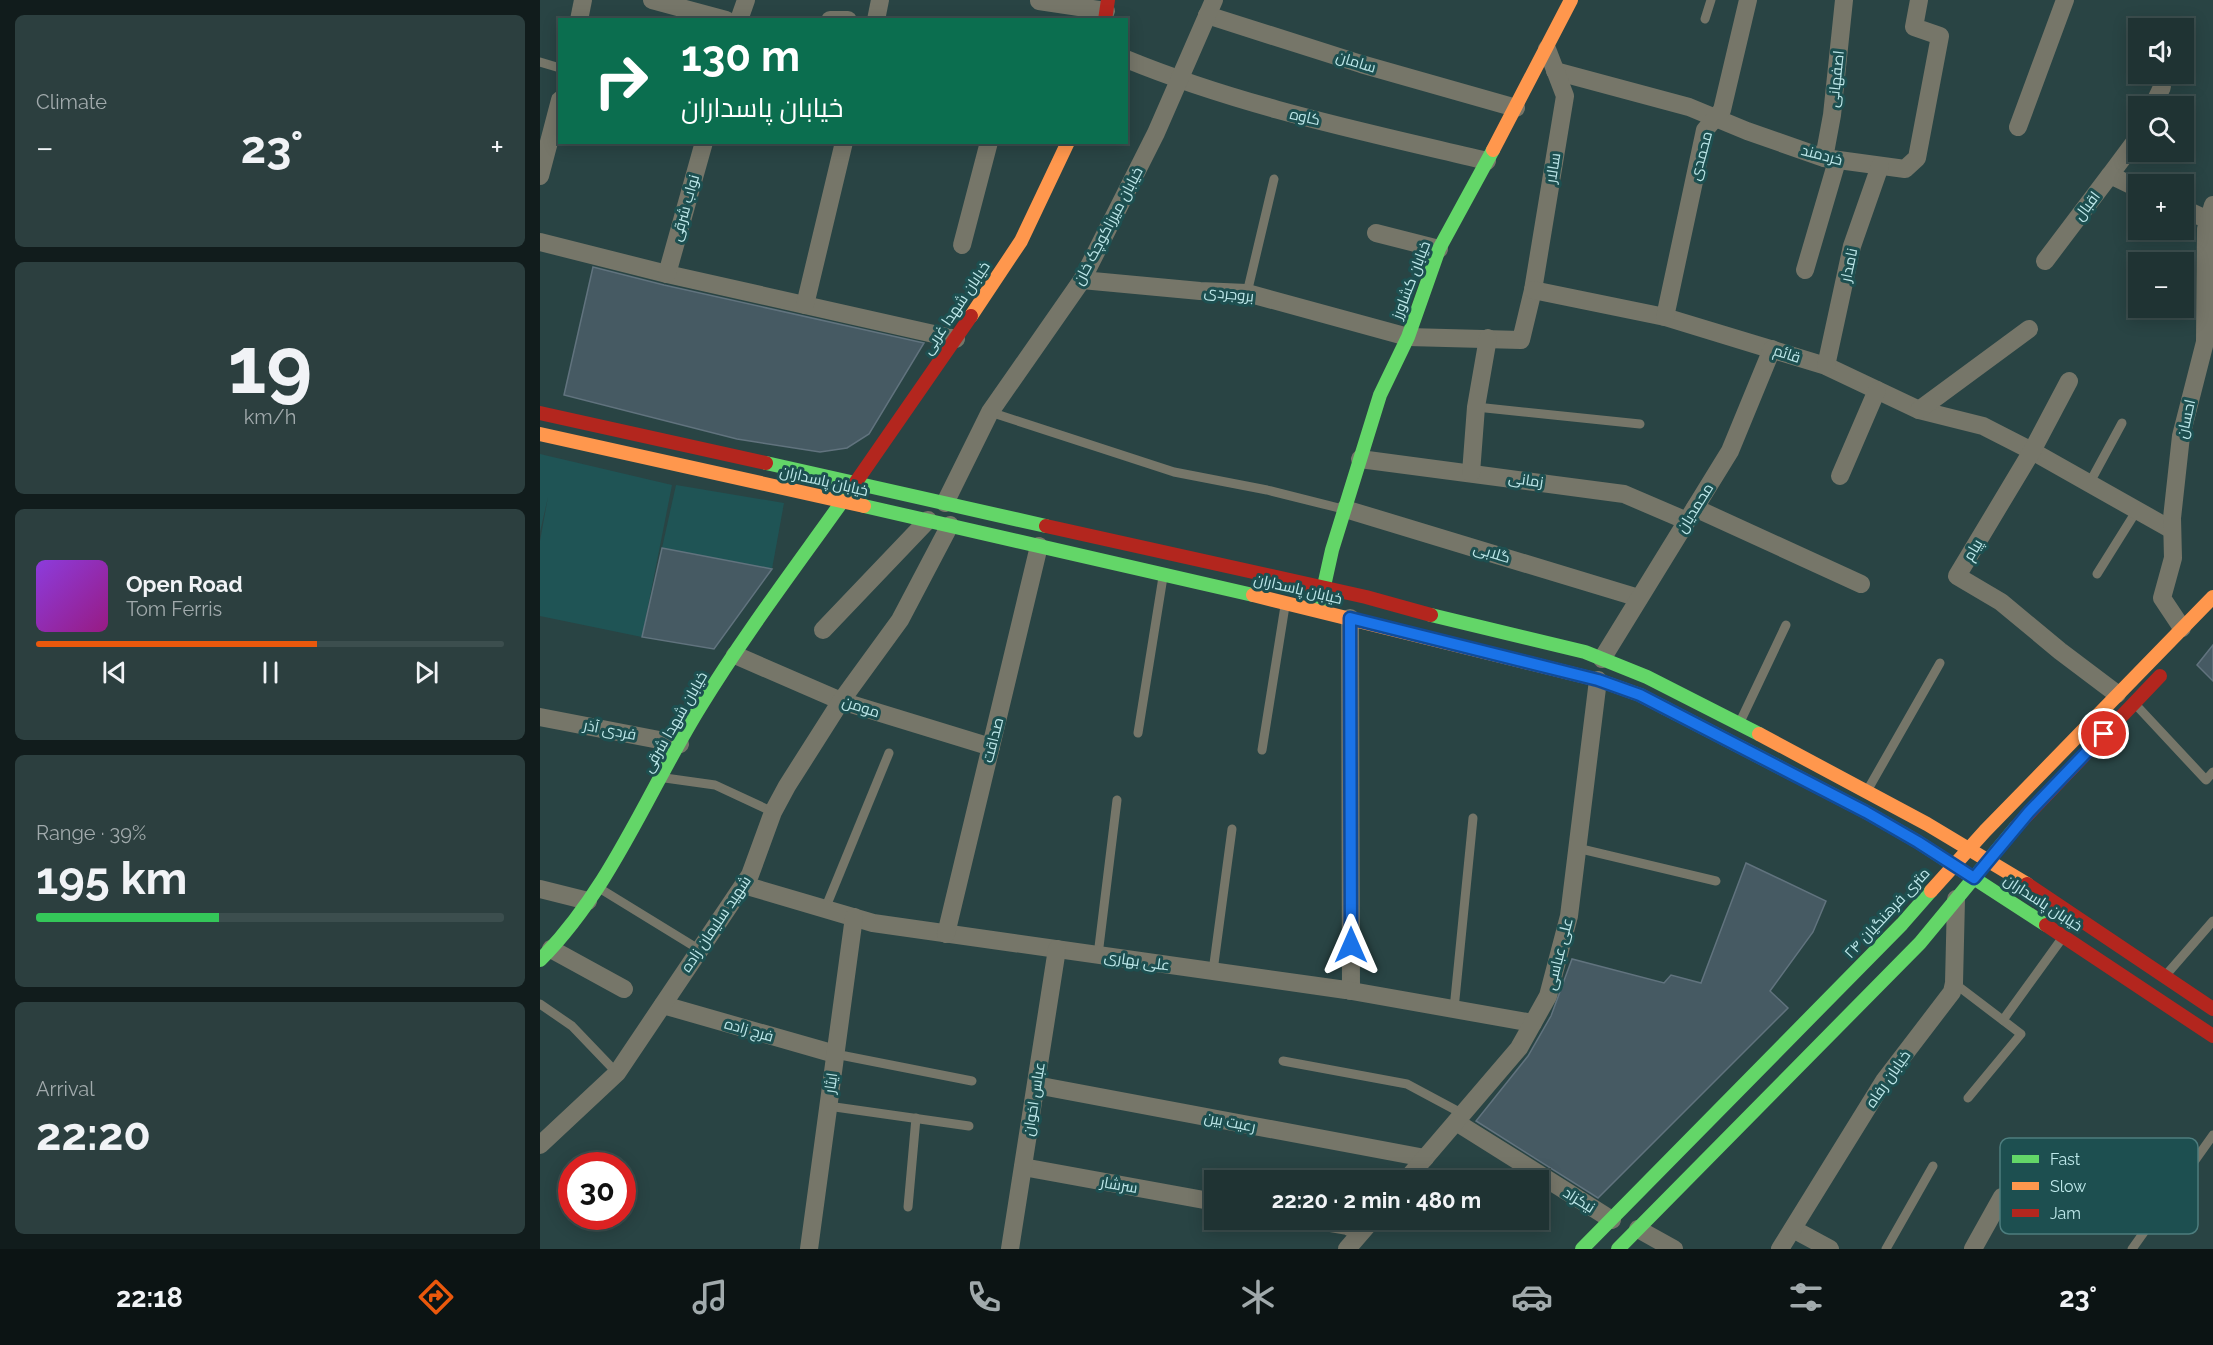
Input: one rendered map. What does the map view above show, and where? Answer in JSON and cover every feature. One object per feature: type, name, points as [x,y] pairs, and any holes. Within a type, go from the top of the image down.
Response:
[{"type":"main road","name":"خیابان کشاورز","points":[[1318,611],[1332,550],[1380,396],[1408,337],[1439,249],[1487,161],[1511,106],[1547,49],[1571,0]]},
{"type":"main road","name":"خیابان شهدا غربی","points":[[843,502],[1021,241],[1067,144]]},
{"type":"main road","name":"خیابان پاسداران","points":[[540,413],[1366,597],[1480,628],[1585,652],[1647,677],[1867,791],[2049,897],[2213,1009]]},
{"type":"main road","name":"خیابان پاسداران","points":[[540,434],[928,520],[1350,618],[1598,680],[1640,695],[1901,832],[2064,936],[2213,1036]]},
{"type":"main road","name":"خیابان شهدا شرقی","points":[[545,954],[564,936],[592,894],[700,707],[843,502]]},
{"type":"main road","name":"۲۴ متری فرهنگیان","points":[[1582,1249],[1902,924],[1969,849],[2213,597]]},
{"type":"main road","points":[[1618,1249],[1920,943],[2029,812],[2173,662]]},
{"type":"street","points":[[579,18],[583,0]]},
{"type":"street","points":[[652,0],[719,18]]},
{"type":"street","points":[[740,18],[746,0]]},
{"type":"street","points":[[876,18],[880,0]]},
{"type":"street","name":"محمدی","points":[[1665,317],[1706,130],[1722,110],[1748,0]]},
{"type":"street","name":"اصفهانی","points":[[1805,270],[1831,160],[1832,115],[1844,0]]},
{"type":"street","name":"خردمند","points":[[1555,71],[1689,107],[1831,160],[1905,169],[1917,158],[1940,36],[1914,27],[1918,0]]},
{"type":"street","points":[[2018,127],[2064,0]]},
{"type":"street","points":[[1039,1],[1106,10]]},
{"type":"street","name":"خیابان میرزاکوچک خان","points":[[945,503],[990,412],[1082,280],[1156,134],[1211,8]]},
{"type":"street","name":"سامان","points":[[1211,8],[1361,64],[1511,106]]},
{"type":"street","name":"سالار","points":[[1533,290],[1564,96],[1547,49]]},
{"type":"street","name":"کاوه","points":[[1128,60],[1179,81],[1266,108],[1487,161]]},
{"type":"street","points":[[2157,96],[2162,87]]},
{"type":"street","points":[[540,176],[558,108]]},
{"type":"street","name":"نواب شرقی","points":[[667,274],[703,144]]},
{"type":"street","points":[[805,305],[844,144]]},
{"type":"street","points":[[962,245],[988,144]]},
{"type":"street","points":[[2110,176],[2128,151]]},
{"type":"street","name":"نامدار","points":[[1826,366],[1852,246],[1880,166]]},
{"type":"street","name":"اقبال","points":[[2045,261],[2110,176],[2128,184]]},
{"type":"street","points":[[2194,210],[2211,212]]},
{"type":"street","name":"احسان","points":[[2182,628],[2162,598],[2173,558],[2172,530],[2181,436],[2208,355],[2205,342],[2209,307],[2206,229],[2211,212]]},
{"type":"street","points":[[1376,234],[1439,249]]},
{"type":"street","points":[[540,242],[667,274],[956,339]]},
{"type":"street","name":"بروجردی","points":[[1082,280],[1247,293],[1408,337]]},
{"type":"street","points":[[1408,337],[1521,340],[1533,290]]},
{"type":"street","name":"قائم","points":[[1533,290],[1665,317],[1826,366],[1919,410],[1983,426],[2172,530]]},
{"type":"street","points":[[1919,410],[2029,329]]},
{"type":"street","points":[[1472,473],[1476,407],[1488,338]]},
{"type":"street","name":"محمدیان","points":[[1602,659],[1730,451],[1773,349]]},
{"type":"street","name":"پیام","points":[[2069,381],[2032,451],[1957,576],[2001,602],[2117,694]]},
{"type":"street","points":[[1840,476],[1877,390]]},
{"type":"street","name":"زمانی","points":[[1360,459],[1624,494],[1691,514],[1861,584]]},
{"type":"street","name":"گلابی","points":[[1344,509],[1640,598]]},
{"type":"street","points":[[823,630],[928,520]]},
{"type":"street","name":"شهید سلیمان زاده","points":[[540,1145],[617,1073],[744,885],[750,875],[773,812],[787,786],[842,701],[900,620],[950,525]]},
{"type":"street","name":"صداقت","points":[[946,934],[1040,546]]},
{"type":"street","points":[[1350,618],[1351,991]]},
{"type":"street","name":"مومن","points":[[735,655],[842,701],[991,747]]},
{"type":"street","name":"علی عباسی","points":[[1415,1170],[1519,1048],[1548,996],[1569,916],[1598,680]]},
{"type":"street","name":"فردی آذر","points":[[540,717],[680,744]]},
{"type":"street","name":"علی بهاری","points":[[744,885],[873,923],[1351,991],[1533,1023]]},
{"type":"street","points":[[540,889],[592,894]]},
{"type":"street","name":"خیابان رفاه","points":[[1780,1249],[1884,1081],[1952,992],[1956,899]]},
{"type":"street","name":"ایثار","points":[[809,1249],[854,917]]},
{"type":"street","name":"عباس اخوان","points":[[1010,1249],[1057,949]]},
{"type":"street","points":[[545,954],[624,989]]},
{"type":"street","name":"فرج زاده","points":[[663,1005],[835,1054]]},
{"type":"street","name":"رعیت بین","points":[[1036,1085],[1425,1158]]},
{"type":"street","name":"نیکزاد","points":[[1460,1118],[1611,1220]]},
{"type":"street","name":"سرشار","points":[[1023,1167],[1204,1200]]},
{"type":"street","points":[[1973,1249],[2000,1201]]},
{"type":"street","points":[[1638,1229],[1674,1249]]},
{"type":"street","points":[[1793,1229],[1830,1249]]},
{"type":"street","points":[[1347,1249],[1364,1230]]},
{"type":"lane","points":[[1705,19],[1711,0]]},
{"type":"lane","points":[[540,62],[558,67]]},
{"type":"lane","points":[[1247,293],[1274,179]]},
{"type":"lane","points":[[1476,407],[1640,424]]},
{"type":"lane","points":[[990,412],[1174,472],[1267,490],[1344,509]]},
{"type":"lane","points":[[2089,484],[2122,423]]},
{"type":"lane","points":[[2097,574],[2137,510]]},
{"type":"lane","points":[[1138,733],[1163,575]]},
{"type":"lane","points":[[1262,750],[1286,603]]},
{"type":"lane","points":[[1739,724],[1786,625]]},
{"type":"lane","points":[[1867,791],[1940,663]]},
{"type":"lane","points":[[2134,703],[2206,780],[2213,772]]},
{"type":"lane","points":[[825,909],[889,753]]},
{"type":"lane","points":[[661,778],[715,785],[773,812]]},
{"type":"lane","points":[[1098,955],[1117,800]]},
{"type":"lane","points":[[1454,1009],[1473,818]]},
{"type":"lane","points":[[1213,971],[1232,829]]},
{"type":"lane","points":[[1577,848],[1716,881]]},
{"type":"lane","points":[[592,894],[699,950]]},
{"type":"lane","points":[[2164,976],[2213,921]]},
{"type":"lane","points":[[2003,1020],[2064,936]]},
{"type":"lane","points":[[1954,983],[2021,1034],[1968,1098]]},
{"type":"lane","points":[[540,1004],[572,1026],[617,1073]]},
{"type":"lane","points":[[835,1054],[972,1081]]},
{"type":"lane","points":[[1283,1061],[1407,1084],[1460,1118]]},
{"type":"lane","points":[[828,1106],[969,1126]]},
{"type":"lane","points":[[908,1207],[916,1118]]},
{"type":"lane","points":[[2198,1156],[2213,1135]]},
{"type":"lane","points":[[1886,1249],[1933,1166]]},
{"type":"lane","points":[[2132,1249],[2143,1234]]},
{"type":"shaded area","points":[[540,454],[672,485],[642,637],[540,616],[540,541],[548,497],[540,532]]},
{"type":"shaded area","points":[[676,485],[784,503],[772,569],[662,548]]},
{"type":"building","points":[[593,267],[924,343],[869,434],[847,448],[820,452],[737,439],[564,395]]},
{"type":"building","points":[[662,548],[772,569],[714,649],[642,637]]},
{"type":"building","points":[[2213,645],[2213,681],[2197,665]]},
{"type":"building","points":[[1746,863],[1826,901],[1813,932],[1770,991],[1788,1008],[1598,1198],[1476,1121],[1528,1056],[1551,1016],[1572,959],[1664,983],[1671,975],[1701,983]]},
{"type":"traffic: fast","points":[[1320,604],[1332,550],[1380,395],[1408,337],[1439,249],[1493,150]]},
{"type":"traffic: fast","points":[[766,463],[1046,526]]},
{"type":"traffic: fast","points":[[540,960],[588,902],[718,678],[856,482]]},
{"type":"traffic: fast","points":[[864,506],[1253,595]]},
{"type":"traffic: fast","points":[[1431,615],[1585,652],[1647,677],[1759,734]]},
{"type":"traffic: fast","points":[[1665,708],[1866,812],[1918,842],[2046,925]]},
{"type":"traffic: fast","points":[[1618,1249],[1920,943],[2016,827]]},
{"type":"traffic: fast","points":[[1582,1249],[1902,924],[1931,891]]},
{"type":"traffic: slow","points":[[1493,150],[1571,0]]},
{"type":"traffic: slow","points":[[971,316],[1021,241],[1067,144]]},
{"type":"traffic: slow","points":[[540,434],[864,506]]},
{"type":"traffic: slow","points":[[1253,595],[1598,680],[1640,695],[1665,708]]},
{"type":"traffic: slow","points":[[1931,891],[1985,831],[2213,597]]},
{"type":"traffic: slow","points":[[1759,734],[1927,824],[2027,884]]},
{"type":"traffic: jam","points":[[1105,18],[1108,0]]},
{"type":"traffic: jam","points":[[856,482],[971,316]]},
{"type":"traffic: jam","points":[[540,413],[766,463]]},
{"type":"traffic: jam","points":[[1046,526],[1366,597],[1431,615]]},
{"type":"traffic: jam","points":[[2016,827],[2160,676]]},
{"type":"traffic: jam","points":[[2027,884],[2213,1009]]},
{"type":"traffic: jam","points":[[2046,925],[2213,1036]]},
{"type":"route","points":[[1351,945],[1350,618],[1598,680],[1640,695],[1866,812],[1974,878],[2029,812],[2104,734]]}]
